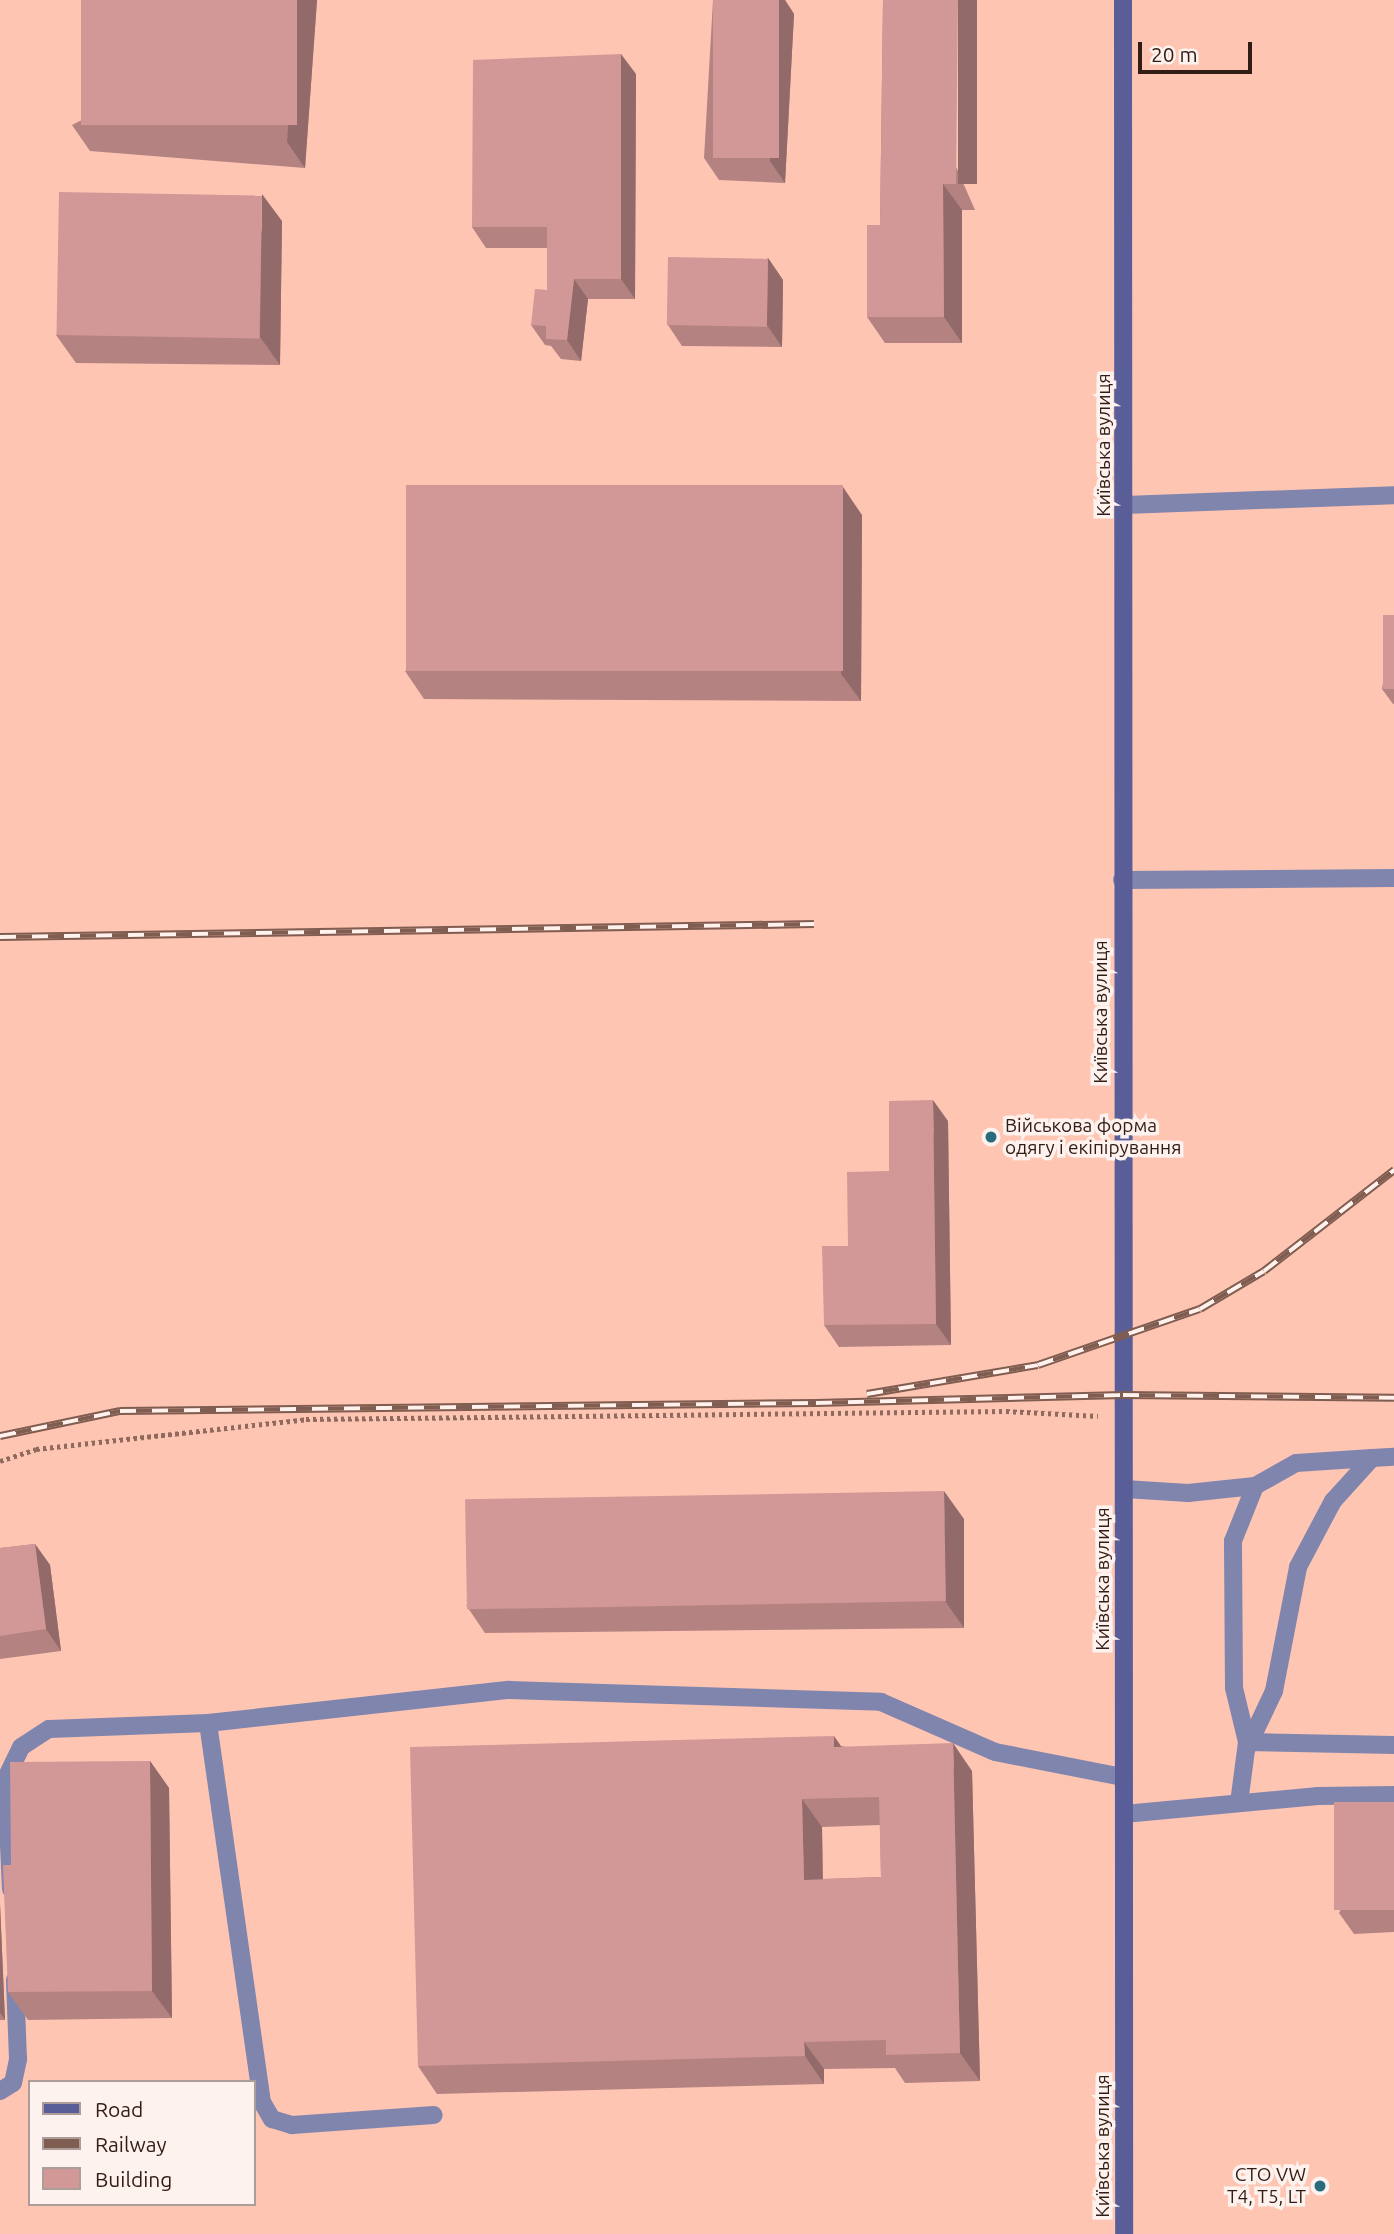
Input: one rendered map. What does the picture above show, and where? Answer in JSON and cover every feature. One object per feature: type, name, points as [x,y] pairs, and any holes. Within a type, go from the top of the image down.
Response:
[{"type":"main road","name":"Київська вулиця","points":[[1123,0],[1124,2234]]},
{"type":"lane","points":[[1125,505],[1394,495]]},
{"type":"lane","points":[[1122,880],[1394,878]]},
{"type":"lane","points":[[1125,1489],[1188,1493],[1255,1486],[1296,1463],[1394,1457]]},
{"type":"lane","points":[[1239,1803],[1247,1742],[1274,1691],[1298,1567],[1333,1500],[1372,1458]]},
{"type":"lane","points":[[1247,1742],[1234,1688],[1233,1541],[1255,1486]]},
{"type":"lane","points":[[12,1912],[6,1778],[21,1747],[49,1729],[208,1723],[509,1690],[881,1702],[995,1752],[1123,1777]]},
{"type":"lane","points":[[208,1723],[262,2102],[272,2119],[292,2124],[434,2115]]},
{"type":"lane","points":[[1247,1742],[1394,1745]]},
{"type":"lane","points":[[1124,1814],[1239,1803],[1394,1795]]},
{"type":"lane","points":[[0,2091],[13,2083],[18,2059],[14,1965]]},
{"type":"path","points":[[0,1461],[36,1449],[306,1419],[1006,1410],[1124,1418]]},
{"type":"building","points":[[81,0],[297,0],[297,125],[81,125]]},
{"type":"building","points":[[713,0],[779,0],[779,158],[713,158]]},
{"type":"building","points":[[883,0],[958,0],[956,184],[943,184],[944,317],[867,317],[867,225],[880,225]]},
{"type":"building","points":[[621,54],[621,279],[574,279],[567,340],[546,339],[546,326],[531,325],[535,289],[547,290],[547,227],[472,227],[473,60]]},
{"type":"building","points":[[59,192],[262,196],[259,339],[57,335]]},
{"type":"building","points":[[668,257],[768,259],[767,327],[667,325]]},
{"type":"building","points":[[406,485],[843,485],[843,671],[406,671]]},
{"type":"building","points":[[1383,615],[1394,615],[1394,689],[1383,689]]},
{"type":"building","points":[[933,1100],[936,1324],[824,1325],[822,1246],[848,1246],[847,1172],[889,1171],[889,1101]]},
{"type":"building","points":[[944,1491],[946,1601],[467,1609],[465,1499]]},
{"type":"building","points":[[35,1544],[46,1629],[0,1636],[0,1548]]},
{"type":"building","points":[[834,1736],[834,1747],[953,1743],[960,2053],[886,2055],[886,2040],[804,2042],[805,2056],[418,2066],[410,1747]],"holes":[[[879,1797],[881,1877],[804,1880],[802,1799]]]},
{"type":"building","points":[[150,1761],[152,1991],[8,1992],[3,1865],[11,1865],[10,1762]]},
{"type":"building","points":[[1334,1802],[1394,1802],[1394,1910],[1334,1910]]},
{"type":"railway","points":[[0,937],[814,924]]},
{"type":"railway","points":[[867,1394],[1038,1365],[1200,1309],[1264,1271],[1394,1170]]},
{"type":"railway","points":[[0,1436],[120,1411],[816,1403],[1123,1395],[1394,1398]]},
{"type":"place","name":"Військова форма одягу і екіпірування","points":[[991,1137]]},
{"type":"place","name":"СТО VW T4, T5, LT","points":[[1320,2186]]}]
